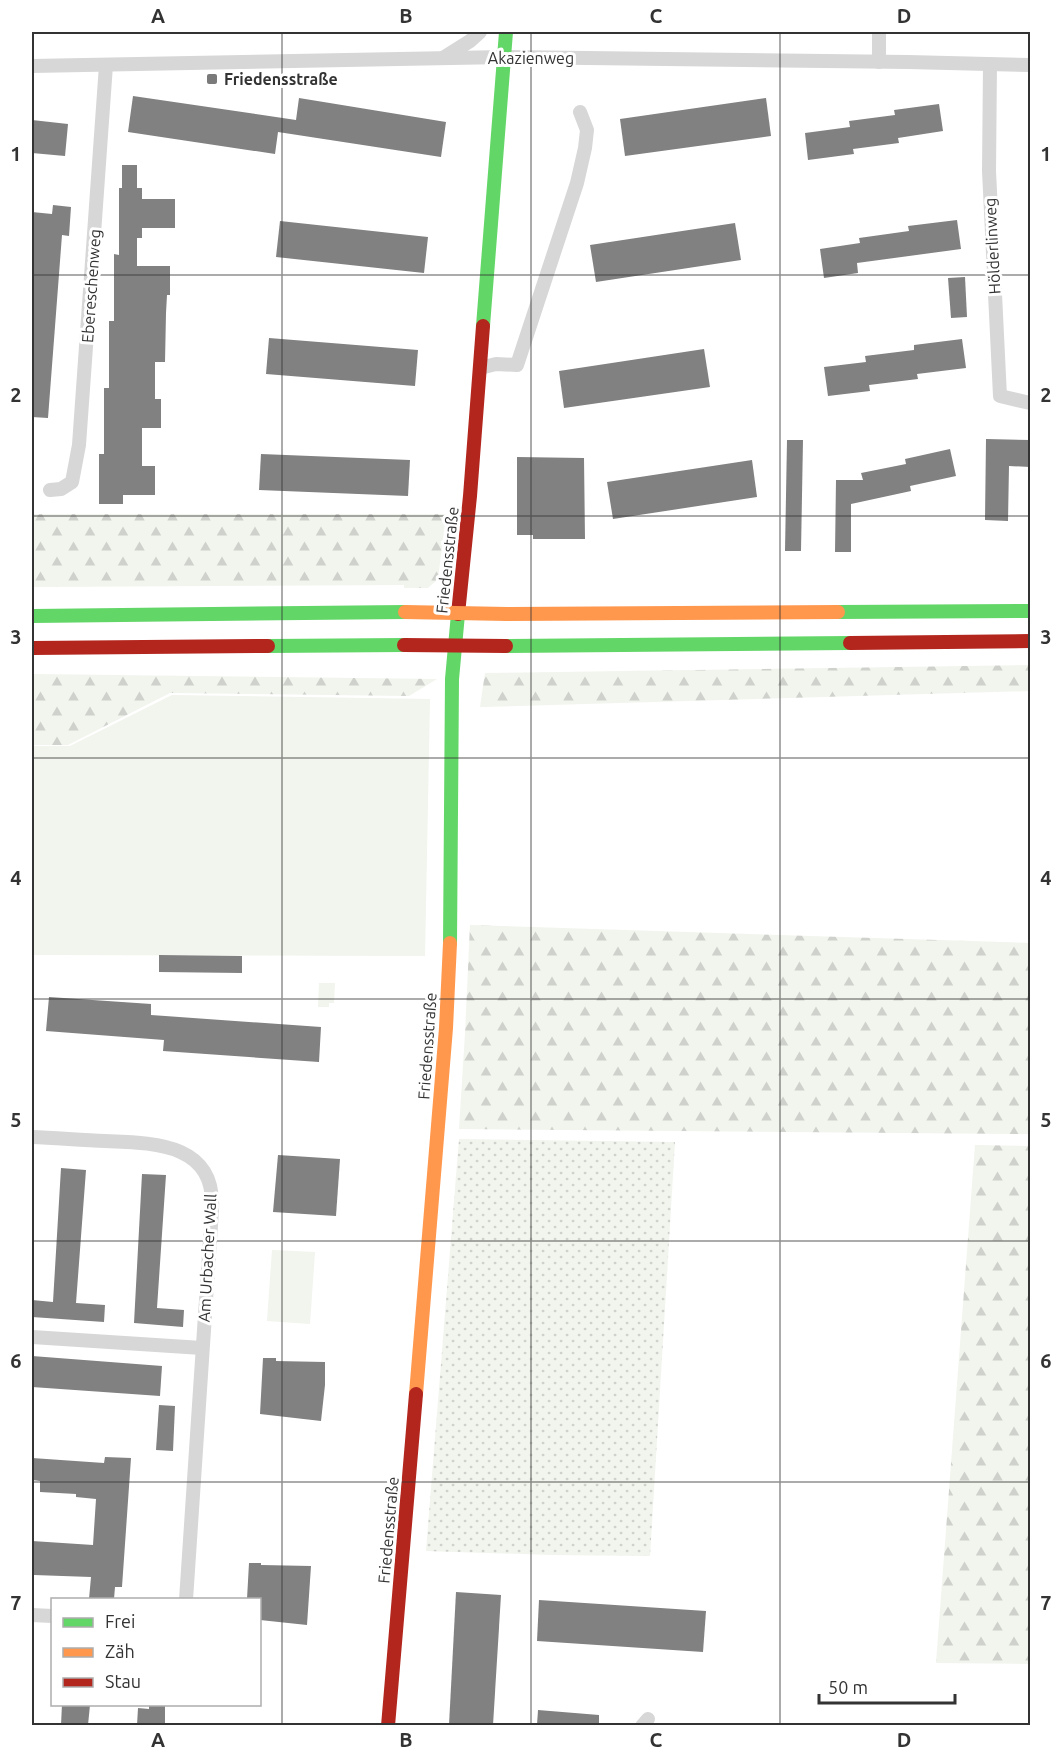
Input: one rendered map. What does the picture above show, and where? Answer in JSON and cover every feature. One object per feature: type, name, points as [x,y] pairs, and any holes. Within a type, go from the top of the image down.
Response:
[{"type":"main road","name":"Friedensstraße","points":[[388,1725],[446,1028],[451,914],[452,679],[470,496],[506,32]]},
{"type":"main road","points":[[32,616],[1030,610]]},
{"type":"main road","points":[[32,648],[1030,641]]},
{"type":"street","points":[[442,59],[480,32]]},
{"type":"street","points":[[879,32],[879,62]]},
{"type":"street","name":"Akazienweg","points":[[32,66],[504,57],[1030,65]]},
{"type":"street","name":"Hölderlinweg","points":[[990,64],[989,171],[1000,396],[1030,403]]},
{"type":"street","name":"Ebereschenweg","points":[[51,490],[61,489],[72,482],[79,444],[105,65]]},
{"type":"street","points":[[480,368],[496,364],[517,365],[577,183],[587,130],[580,112]]},
{"type":"street","name":"Am Urbacher Wall","points":[[32,1137],[151,1143],[182,1152],[194,1160],[209,1178],[213,1199],[186,1598]]},
{"type":"street","points":[[32,1337],[202,1348]]},
{"type":"street","points":[[32,1615],[51,1616]]},
{"type":"green space","points":[[32,514],[446,514],[438,579],[428,588],[404,588],[404,585],[32,587]]},
{"type":"green space","points":[[1030,665],[1030,691],[480,707],[485,673]]},
{"type":"green space","points":[[32,674],[437,679],[409,696],[170,693],[68,745],[32,745]]},
{"type":"green space","points":[[172,695],[430,699],[425,956],[32,955],[32,746],[70,746]]},
{"type":"green space","points":[[470,925],[1030,943],[1030,1134],[459,1129]]},
{"type":"green space","points":[[319,983],[335,983],[334,1003],[329,1003],[329,1007],[318,1007]]},
{"type":"green space","points":[[459,1139],[675,1142],[650,1556],[426,1551]]},
{"type":"green space","points":[[975,1145],[1030,1146],[1030,1664],[936,1663]]},
{"type":"green space","points":[[272,1250],[315,1252],[310,1324],[267,1321]]},
{"type":"building","points":[[133,96],[296,120],[299,98],[446,122],[441,157],[278,132],[275,154],[128,132]]},
{"type":"building","points":[[766,98],[771,136],[625,156],[620,119]]},
{"type":"building","points":[[939,104],[943,131],[898,138],[899,143],[853,149],[854,154],[808,160],[805,133],[850,127],[849,121],[895,115],[894,110]]},
{"type":"building","points":[[32,120],[68,124],[65,156],[32,153]]},
{"type":"building","points":[[122,165],[137,165],[137,188],[142,188],[142,199],[175,199],[175,228],[142,228],[142,238],[137,238],[137,266],[170,266],[165,362],[155,362],[155,399],[161,399],[161,428],[142,428],[142,466],[155,466],[155,495],[123,495],[123,504],[99,504],[99,454],[104,454],[104,388],[109,388],[109,321],[114,321],[114,254],[119,255],[119,188],[122,188]]},
{"type":"building","points":[[53,205],[71,207],[69,236],[62,235],[48,418],[32,417],[34,238],[32,238],[32,212],[52,214]]},
{"type":"building","points":[[957,220],[961,249],[857,263],[858,273],[824,278],[820,249],[860,243],[859,238],[909,231],[908,226]]},
{"type":"building","points":[[280,221],[428,237],[424,273],[276,257]]},
{"type":"building","points":[[735,223],[741,260],[596,282],[590,245]]},
{"type":"building","points":[[965,277],[967,317],[951,318],[948,278]]},
{"type":"building","points":[[269,338],[418,350],[415,386],[266,374]]},
{"type":"building","points":[[962,339],[966,368],[917,374],[918,379],[869,385],[870,391],[828,396],[824,367],[866,362],[865,356],[914,350],[914,345]]},
{"type":"building","points":[[704,349],[710,387],[564,408],[559,371]]},
{"type":"building","points":[[986,439],[1030,440],[1030,467],[1009,466],[1008,521],[985,520]]},
{"type":"building","points":[[787,440],[803,440],[801,551],[785,551]]},
{"type":"building","points":[[950,449],[956,476],[910,486],[911,491],[851,504],[851,552],[835,552],[836,480],[863,480],[861,473],[906,464],[905,459]]},
{"type":"building","points":[[261,454],[410,460],[408,496],[259,490]]},
{"type":"building","points":[[517,457],[584,458],[585,539],[533,539],[533,535],[517,535]]},
{"type":"building","points":[[752,460],[757,497],[613,519],[607,482]]},
{"type":"building","points":[[159,955],[242,956],[242,973],[159,972]]},
{"type":"building","points":[[49,997],[151,1004],[151,1015],[321,1027],[319,1062],[163,1051],[164,1040],[46,1031]]},
{"type":"building","points":[[278,1155],[340,1159],[336,1216],[273,1212]]},
{"type":"building","points":[[61,1168],[86,1170],[76,1303],[105,1305],[104,1322],[32,1317],[32,1300],[53,1302]]},
{"type":"building","points":[[142,1174],[166,1175],[157,1308],[184,1310],[183,1327],[134,1323]]},
{"type":"building","points":[[32,1356],[162,1366],[160,1396],[32,1387]]},
{"type":"building","points":[[263,1358],[276,1358],[276,1361],[325,1362],[321,1421],[260,1414]]},
{"type":"building","points":[[159,1405],[175,1406],[173,1451],[156,1450]]},
{"type":"building","points":[[105,1457],[131,1458],[122,1587],[115,1587],[114,1598],[89,1598],[91,1577],[34,1575],[32,1541],[93,1545],[96,1499],[76,1497],[76,1494],[40,1492],[40,1481],[32,1480],[32,1458],[104,1463]]},
{"type":"building","points":[[249,1563],[311,1566],[307,1625],[261,1620],[261,1598],[247,1598]]},
{"type":"building","points":[[456,1592],[501,1595],[493,1725],[449,1725]]},
{"type":"building","points":[[539,1600],[706,1611],[703,1652],[537,1641]]},
{"type":"building","points":[[62,1706],[90,1706],[88,1725],[61,1725]]},
{"type":"building","points":[[149,1706],[165,1706],[165,1725],[137,1725],[138,1708],[149,1709]]},
{"type":"building","points":[[538,1710],[599,1715],[599,1725],[537,1725]]},
{"type":"traffic: fast","points":[[483,326],[506,32]]},
{"type":"traffic: fast","points":[[838,612],[1030,611]]},
{"type":"traffic: fast","points":[[32,616],[405,612]]},
{"type":"traffic: fast","points":[[450,943],[452,679],[458,614]]},
{"type":"traffic: fast","points":[[506,646],[850,643]]},
{"type":"traffic: fast","points":[[268,646],[404,645]]},
{"type":"traffic: slow","points":[[405,612],[507,614]]},
{"type":"traffic: slow","points":[[507,614],[838,612]]},
{"type":"traffic: slow","points":[[416,1394],[446,1028],[450,943]]},
{"type":"traffic: jam","points":[[458,614],[483,326]]},
{"type":"traffic: jam","points":[[850,643],[1030,641]]},
{"type":"traffic: jam","points":[[404,645],[506,646]]},
{"type":"traffic: jam","points":[[32,648],[268,646]]},
{"type":"traffic: jam","points":[[388,1726],[416,1394]]},
{"type":"place","name":"Friedensstraße","points":[[212,79]]}]
